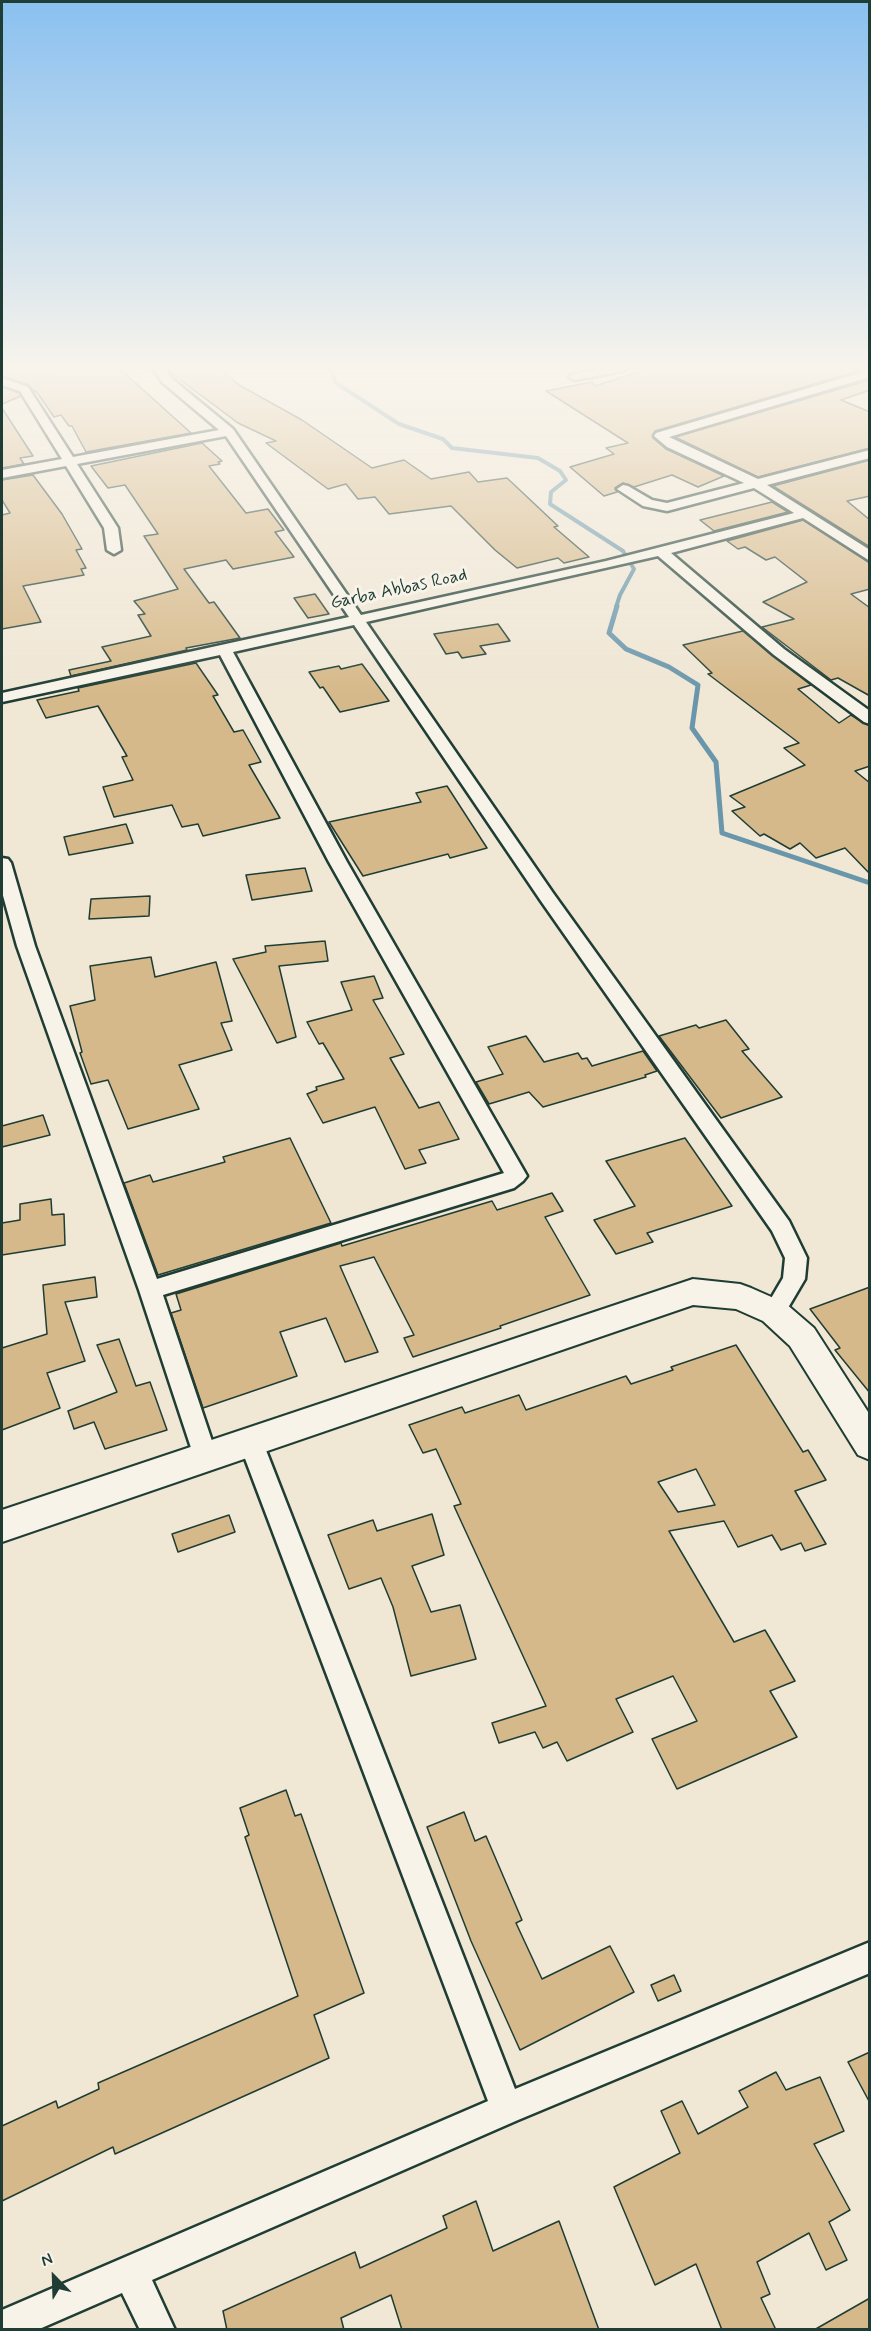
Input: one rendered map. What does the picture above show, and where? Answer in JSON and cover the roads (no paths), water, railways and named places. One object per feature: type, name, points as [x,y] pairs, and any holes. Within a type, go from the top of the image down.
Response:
[{"type":"street","points":[[81,477],[111,528],[114,550]]},
{"type":"street","points":[[259,477],[547,897],[781,1227],[796,1258],[794,1279],[774,1312]]},
{"type":"street","points":[[742,477],[833,531],[870,557]]},
{"type":"street","points":[[623,489],[648,503],[666,507],[779,477]]},
{"type":"street","name":"Garba Abbas Road","points":[[2,698],[607,565],[804,514]]},
{"type":"street","points":[[661,551],[779,652],[870,719]]},
{"type":"street","points":[[150,1290],[496,1185],[516,1176],[338,862],[224,648]]},
{"type":"street","points":[[2,863],[26,946],[150,1290],[205,1456]]},
{"type":"street","points":[[2,1526],[250,1440],[693,1292],[740,1297],[774,1312],[802,1337],[870,1445]]},
{"type":"street","points":[[250,1440],[507,2109]]},
{"type":"street","points":[[2,2327],[507,2109],[870,1957]]},
{"type":"street","points":[[130,2271],[158,2330]]},
{"type":"waterway","points":[[564,477],[566,480],[551,492],[550,504],[623,551],[634,569],[616,607]]},
{"type":"waterway","points":[[617,606],[609,633],[626,649],[669,667],[698,685],[692,728],[716,762],[722,833],[870,883]]}]
